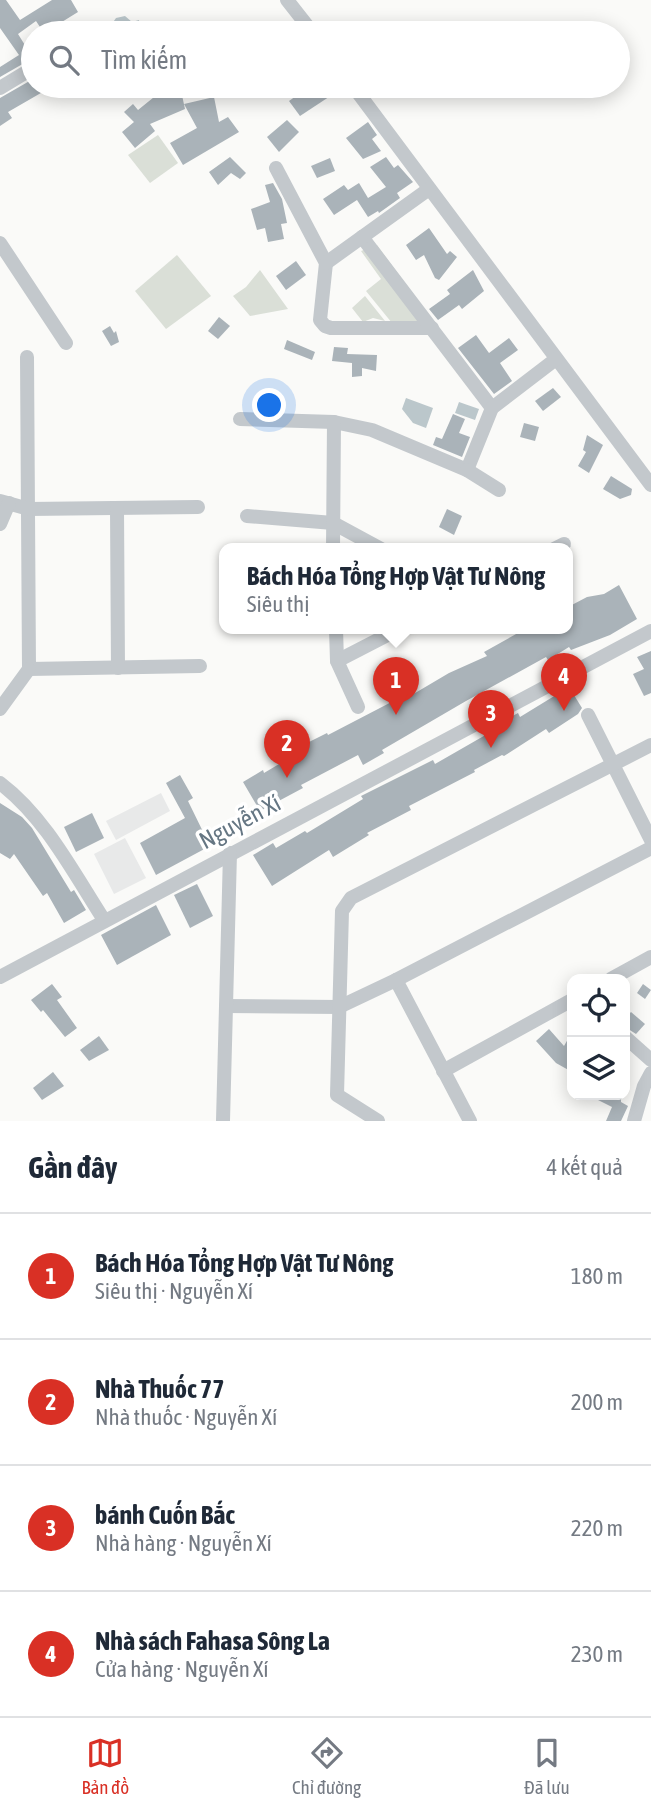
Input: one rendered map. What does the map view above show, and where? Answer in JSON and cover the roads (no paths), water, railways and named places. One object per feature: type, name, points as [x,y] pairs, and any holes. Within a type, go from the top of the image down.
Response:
[{"type":"street","points":[[287,0],[304,21]]},
{"type":"street","points":[[0,88],[21,75]]},
{"type":"street","points":[[362,98],[651,485]]},
{"type":"street","points":[[276,168],[326,264],[320,320],[325,326],[369,329],[432,328]]},
{"type":"street","points":[[326,264],[429,190]]},
{"type":"street","points":[[362,237],[492,408]]},
{"type":"street","points":[[0,243],[65,343]]},
{"type":"street","points":[[0,709],[29,668],[27,357]]},
{"type":"street","points":[[467,470],[492,408],[556,359]]},
{"type":"street","points":[[240,419],[334,422],[372,430],[467,470],[499,489]]},
{"type":"street","points":[[333,543],[334,422]]},
{"type":"street","points":[[0,524],[5,502],[29,509],[198,508]]},
{"type":"street","points":[[117,509],[118,667]]},
{"type":"street","points":[[247,516],[332,523],[370,543]]},
{"type":"street","name":"Nguyễn Xí","points":[[0,977],[651,631]]},
{"type":"street","points":[[336,634],[337,661],[358,707]]},
{"type":"street","points":[[337,661],[389,634]]},
{"type":"street","points":[[29,668],[200,666]]},
{"type":"street","points":[[589,715],[651,840]]},
{"type":"street","points":[[378,1121],[337,1095],[342,911],[351,898],[651,745]]},
{"type":"street","points":[[0,783],[16,795],[38,820],[104,920]]},
{"type":"street","points":[[226,1006],[339,1007],[651,848]]},
{"type":"street","points":[[223,1121],[230,853]]},
{"type":"street","points":[[620,974],[651,957]]},
{"type":"street","points":[[396,980],[470,1121]]},
{"type":"street","points":[[443,1071],[567,1003]]},
{"type":"street","points":[[630,1041],[651,1060]]},
{"type":"street","points":[[634,1121],[644,1086],[651,1073]]},
{"type":"place","name":"Nhà sách Fahasa Sông La","points":[[564,711]]},
{"type":"place","name":"Bách Hóa Tổng Hợp Vật Tư Nông","points":[[396,715]]},
{"type":"place","name":"bánh Cuốn Bắc","points":[[491,748]]},
{"type":"place","name":"Nhà Thuốc 77","points":[[287,778]]}]
